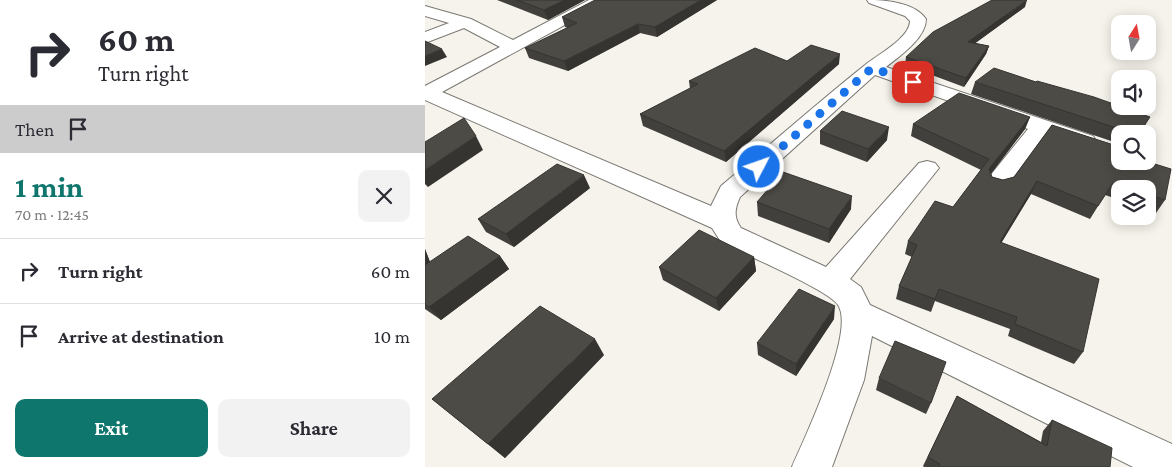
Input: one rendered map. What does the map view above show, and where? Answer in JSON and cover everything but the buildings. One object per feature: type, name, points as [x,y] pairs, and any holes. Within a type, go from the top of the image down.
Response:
[{"type":"street","points":[[425,93],[600,0]]},
{"type":"street","points":[[721,221],[723,206],[730,192],[872,68],[901,47],[918,26],[918,20],[910,13],[874,0]]},
{"type":"street","points":[[425,11],[465,22],[512,46]]},
{"type":"street","points":[[425,38],[465,22]]},
{"type":"street","points":[[872,68],[1105,148]]},
{"type":"street","points":[[425,93],[721,221],[731,236],[830,283],[851,297],[858,314],[855,344],[847,377],[812,467]]},
{"type":"street","points":[[998,183],[1041,126]]},
{"type":"street","points":[[830,283],[927,168]]},
{"type":"street","points":[[858,314],[1172,465]]},
{"type":"route","points":[[759,167],[872,68],[913,82]]}]
